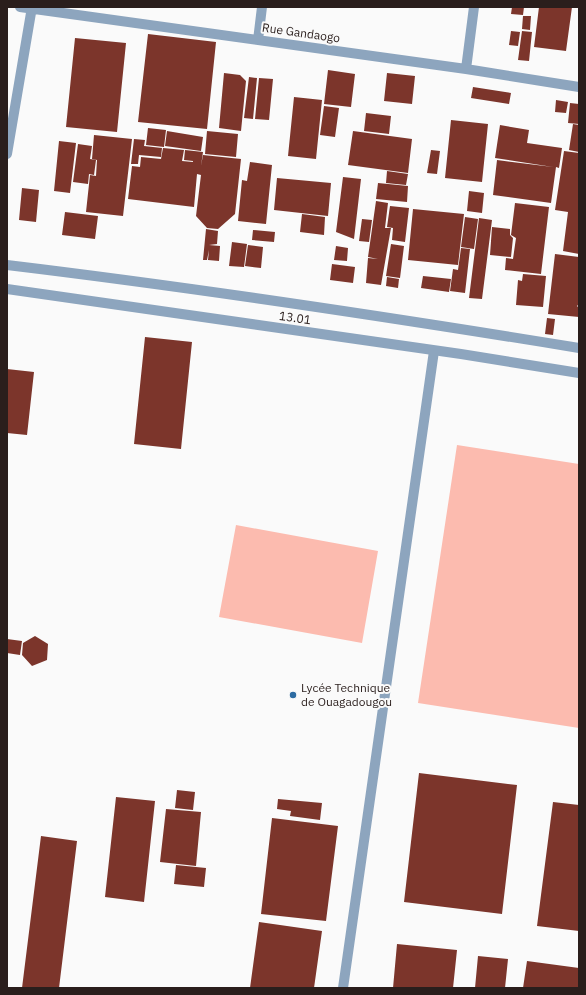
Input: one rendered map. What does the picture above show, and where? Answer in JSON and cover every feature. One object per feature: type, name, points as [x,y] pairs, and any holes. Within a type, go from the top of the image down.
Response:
[{"type":"street","name":"Rue Gandaogo","points":[[20,7],[466,68],[579,87]]},
{"type":"street","points":[[258,40],[262,7]]},
{"type":"street","points":[[466,68],[474,7]]},
{"type":"street","points":[[7,154],[31,8]]},
{"type":"street","name":"13.01","points":[[7,265],[127,280],[390,317],[579,348]]},
{"type":"street","name":"13.01","points":[[7,289],[434,350],[579,373]]},
{"type":"street","points":[[343,988],[434,350]]},
{"type":"shaded area","points":[[457,445],[579,464],[579,728],[418,703]]},
{"type":"shaded area","points":[[236,525],[378,551],[362,643],[219,617]]},
{"type":"building","points":[[512,7],[524,7],[523,15],[511,14]]},
{"type":"building","points":[[539,7],[572,7],[566,51],[534,47]]},
{"type":"building","points":[[523,16],[531,16],[530,30],[522,29]]},
{"type":"building","points":[[511,31],[520,32],[518,46],[509,45]]},
{"type":"building","points":[[522,31],[532,32],[529,61],[518,60]]},
{"type":"building","points":[[148,34],[216,42],[207,129],[138,122]]},
{"type":"building","points":[[75,38],[126,43],[117,132],[66,127]]},
{"type":"building","points":[[328,70],[355,74],[351,107],[324,104]]},
{"type":"building","points":[[224,73],[240,75],[246,81],[241,131],[219,128]]},
{"type":"building","points":[[387,73],[415,76],[412,104],[384,101]]},
{"type":"building","points":[[249,77],[257,78],[253,119],[244,118]]},
{"type":"building","points":[[259,78],[273,79],[269,120],[255,119]]},
{"type":"building","points":[[473,87],[511,93],[509,104],[471,98]]},
{"type":"building","points":[[294,97],[322,100],[316,159],[288,156]]},
{"type":"building","points":[[556,100],[568,102],[566,113],[555,112]]},
{"type":"building","points":[[570,103],[579,104],[579,124],[568,123]]},
{"type":"building","points":[[324,106],[339,108],[335,137],[320,135]]},
{"type":"building","points":[[366,113],[391,116],[389,134],[364,131]]},
{"type":"building","points":[[451,120],[488,124],[482,182],[445,178]]},
{"type":"building","points":[[573,124],[579,125],[579,152],[569,150]]},
{"type":"building","points":[[500,125],[529,130],[527,143],[562,148],[559,168],[556,167],[551,203],[493,195],[497,160],[553,167],[495,158]]},
{"type":"building","points":[[148,128],[166,130],[164,147],[146,145]]},
{"type":"building","points":[[167,131],[203,137],[201,151],[165,146]]},
{"type":"building","points":[[207,131],[238,134],[236,157],[205,154]]},
{"type":"building","points":[[353,131],[412,139],[408,173],[348,165]]},
{"type":"building","points":[[94,135],[132,139],[123,216],[86,212],[90,175],[96,176],[97,160],[92,159]]},
{"type":"building","points":[[134,139],[145,140],[144,146],[162,148],[161,157],[139,155],[138,164],[131,164]]},
{"type":"building","points":[[59,141],[76,143],[70,193],[54,191]]},
{"type":"building","points":[[78,144],[92,146],[90,159],[96,160],[94,175],[89,174],[88,184],[73,182]]},
{"type":"building","points":[[163,148],[184,150],[182,161],[193,162],[184,160],[185,150],[203,152],[201,166],[203,155],[241,159],[235,214],[218,229],[207,228],[196,216],[201,175],[197,174],[194,207],[128,199],[132,166],[140,167],[141,157],[161,159]]},
{"type":"building","points":[[431,150],[440,151],[437,174],[427,173]]},
{"type":"building","points":[[564,151],[579,153],[579,254],[563,251],[568,212],[555,210]]},
{"type":"building","points":[[250,162],[272,165],[266,224],[238,221],[242,180],[247,181]]},
{"type":"building","points":[[387,171],[408,174],[406,185],[386,183]]},
{"type":"building","points":[[343,177],[361,179],[354,239],[336,232]]},
{"type":"building","points":[[277,178],[331,183],[328,216],[274,210]]},
{"type":"building","points":[[378,183],[408,186],[407,202],[376,199]]},
{"type":"building","points":[[22,188],[39,190],[36,222],[19,220]]},
{"type":"building","points":[[469,191],[484,193],[482,213],[467,211]]},
{"type":"building","points":[[376,201],[388,203],[385,228],[391,228],[381,285],[366,283],[368,258],[378,259],[368,257]]},
{"type":"building","points":[[515,203],[549,207],[541,274],[505,270],[506,258],[513,259],[516,238],[511,235]]},
{"type":"building","points":[[390,206],[409,208],[405,242],[392,240],[393,228],[387,227]]},
{"type":"building","points":[[413,209],[464,214],[458,265],[408,260]]},
{"type":"building","points":[[65,212],[98,216],[95,239],[62,235]]},
{"type":"building","points":[[302,214],[325,217],[324,235],[300,232]]},
{"type":"building","points":[[465,217],[478,219],[474,249],[461,247]]},
{"type":"building","points":[[479,218],[492,220],[482,299],[469,298]]},
{"type":"building","points":[[362,219],[372,220],[369,242],[359,241]]},
{"type":"building","points":[[492,227],[510,229],[510,235],[513,238],[511,257],[490,255]]},
{"type":"building","points":[[206,229],[218,231],[217,244],[209,245],[220,246],[219,261],[208,260],[209,250],[207,260],[203,260]]},
{"type":"building","points":[[253,230],[275,232],[274,242],[252,240]]},
{"type":"building","points":[[232,242],[247,244],[244,267],[229,266]]},
{"type":"building","points":[[391,244],[404,246],[400,278],[386,276]]},
{"type":"building","points":[[248,245],[263,247],[261,268],[245,266]]},
{"type":"building","points":[[336,246],[348,248],[347,261],[334,260]]},
{"type":"building","points":[[461,248],[470,249],[465,293],[450,291],[453,269],[458,270]]},
{"type":"building","points":[[555,254],[579,257],[579,304],[577,306],[579,308],[579,317],[548,314]]},
{"type":"building","points":[[332,264],[355,267],[353,283],[330,280]]},
{"type":"building","points":[[523,274],[546,276],[543,307],[516,305],[518,280],[522,281]]},
{"type":"building","points":[[423,276],[451,279],[449,292],[421,288]]},
{"type":"building","points":[[387,277],[399,279],[398,288],[386,286]]},
{"type":"building","points":[[547,318],[555,319],[553,335],[545,334]]},
{"type":"building","points":[[145,337],[192,342],[181,449],[134,444]]},
{"type":"building","points":[[7,369],[34,372],[27,435],[7,433]]},
{"type":"building","points":[[35,636],[48,644],[47,660],[32,666],[22,655],[23,643]]},
{"type":"building","points":[[7,639],[22,641],[20,655],[7,653]]},
{"type":"building","points":[[419,773],[517,785],[502,914],[404,902]]},
{"type":"building","points":[[177,790],[195,792],[193,810],[175,808]]},
{"type":"building","points":[[116,797],[155,801],[144,902],[105,897]]},
{"type":"building","points":[[278,799],[322,803],[320,820],[290,816],[291,811],[277,809]]},
{"type":"building","points":[[553,802],[579,805],[579,931],[537,926]]},
{"type":"building","points":[[166,809],[201,812],[196,866],[160,862]]},
{"type":"building","points":[[272,818],[338,826],[326,921],[261,914]]},
{"type":"building","points":[[41,836],[77,841],[59,988],[22,988]]},
{"type":"building","points":[[176,865],[206,868],[204,887],[174,884]]},
{"type":"building","points":[[259,922],[322,931],[314,988],[250,988]]},
{"type":"building","points":[[397,944],[457,950],[453,988],[393,988]]},
{"type":"building","points":[[478,956],[508,959],[505,988],[475,988]]},
{"type":"building","points":[[527,961],[579,968],[579,988],[523,988]]},
{"type":"place","name":"Lycée Technique de Ouagadougou","points":[[293,695]]}]
